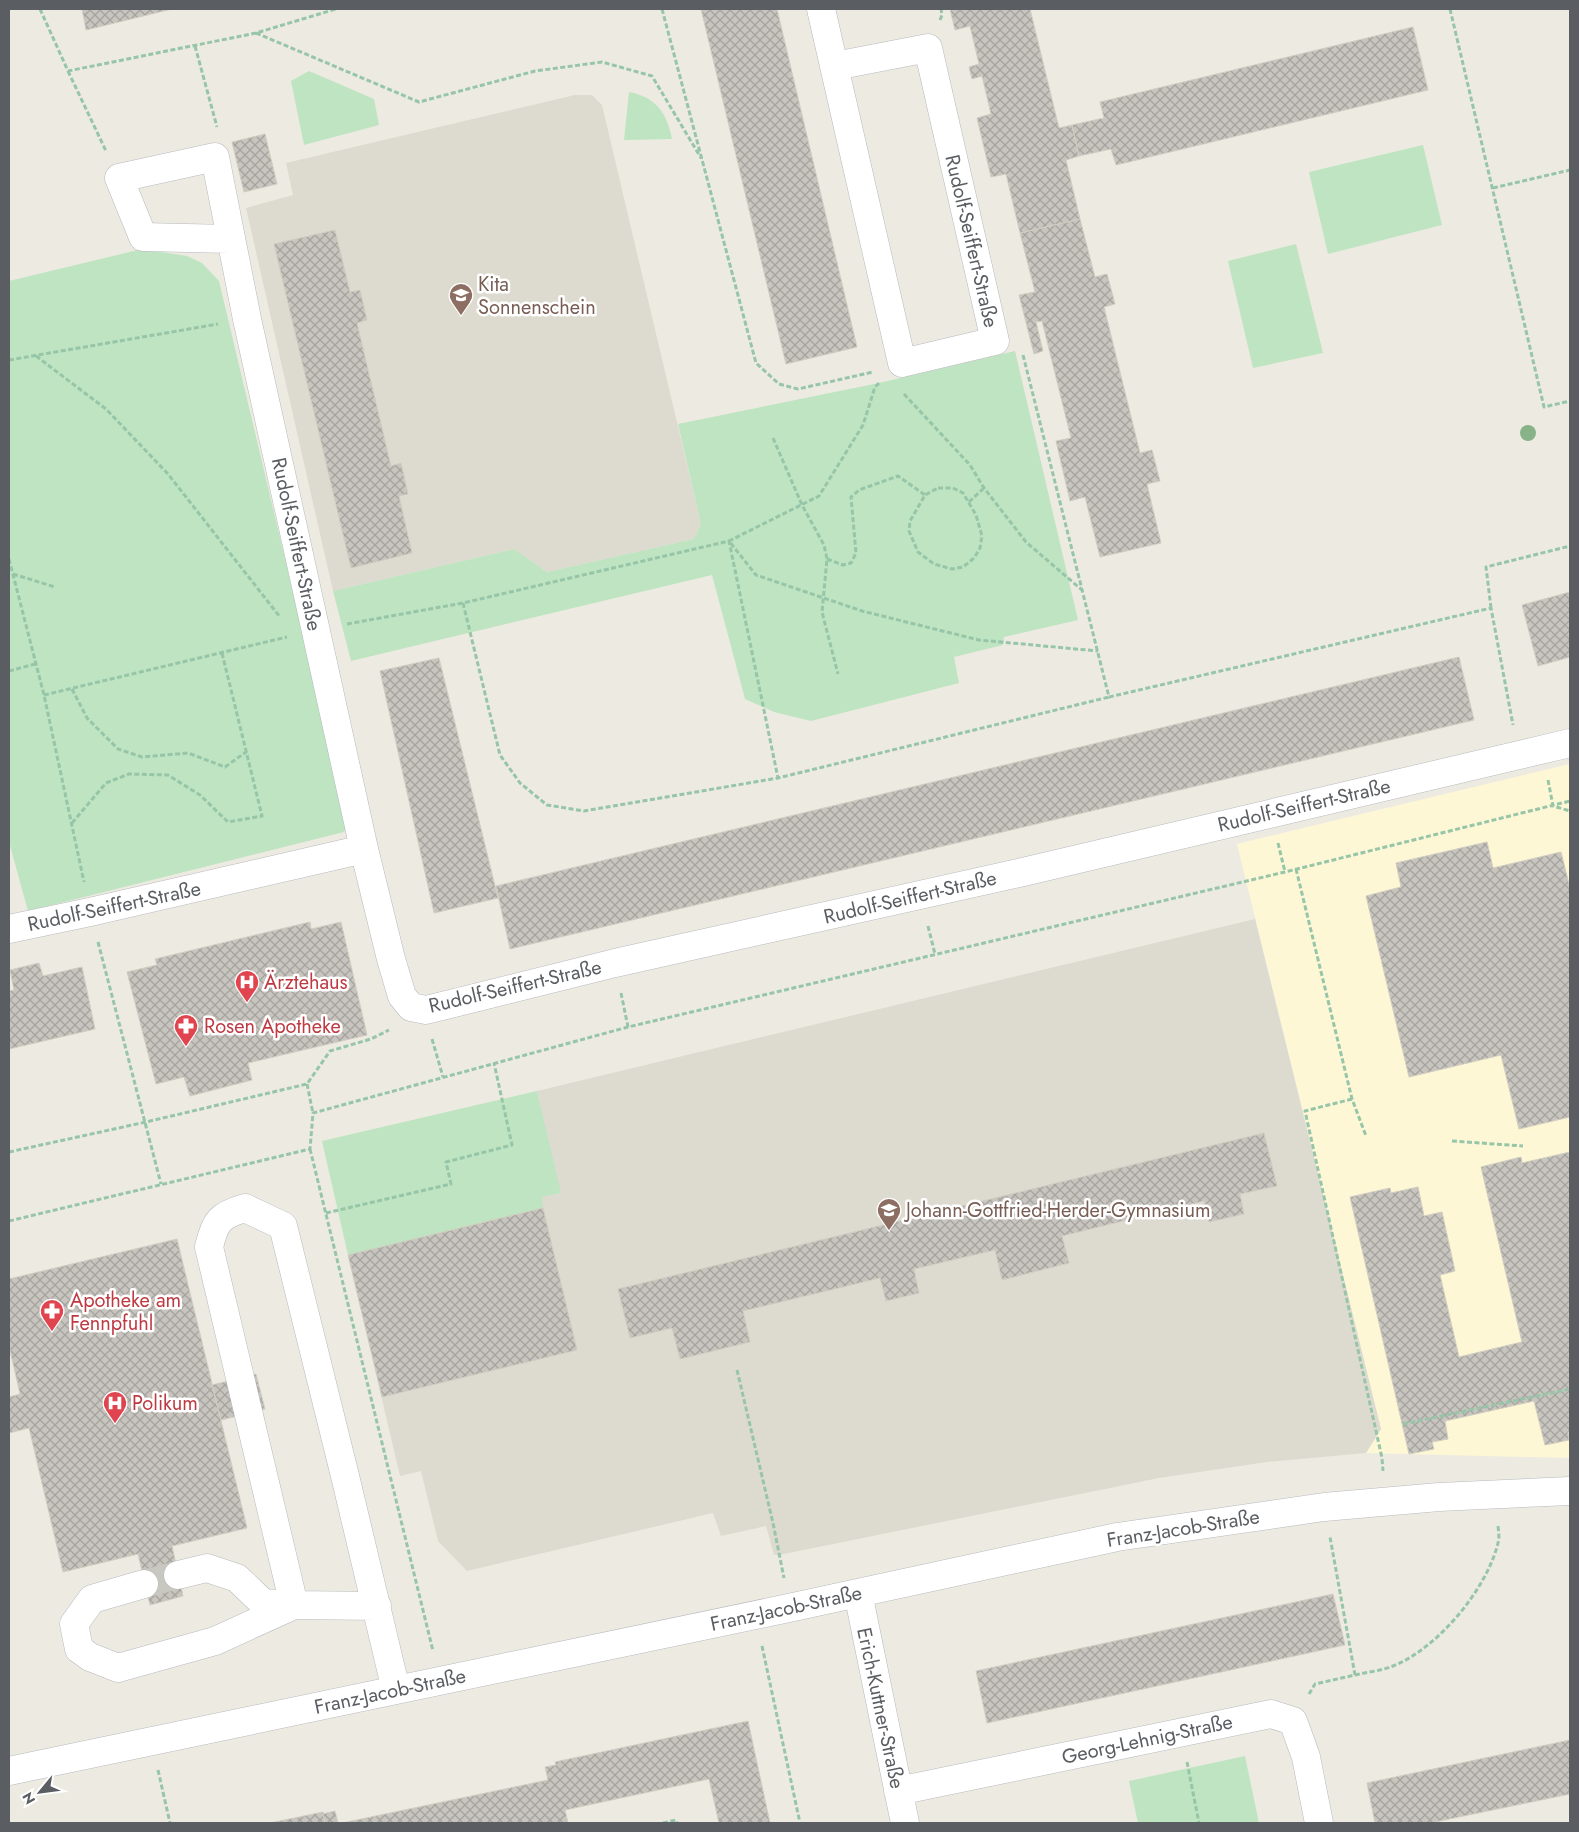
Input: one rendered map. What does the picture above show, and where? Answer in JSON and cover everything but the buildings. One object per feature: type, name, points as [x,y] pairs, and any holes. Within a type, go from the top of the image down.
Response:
[{"type":"street","points":[[821,9],[902,363]]},
{"type":"street","name":"Rudolf-Seiffert-Straße","points":[[835,66],[928,48],[995,341],[902,363]]},
{"type":"street","name":"Rudolf-Seiffert-Straße","points":[[119,178],[215,158],[305,633],[402,996],[419,1009],[614,963],[1023,872],[1570,743]]},
{"type":"street","points":[[119,178],[143,237],[230,239]]},
{"type":"street","name":"Rudolf-Seiffert-Straße","points":[[9,929],[364,849]]},
{"type":"street","points":[[294,1605],[208,1247],[217,1221],[230,1212],[245,1208],[283,1226],[396,1690]]},
{"type":"street","name":"Franz-Jacob-Straße","points":[[9,1772],[440,1680],[791,1608],[1117,1536],[1324,1507],[1495,1494],[1570,1491]]},
{"type":"street","points":[[178,1575],[207,1568],[237,1578],[263,1602],[294,1605],[376,1606]]},
{"type":"street","points":[[144,1584],[92,1599],[74,1624],[79,1649],[90,1657],[118,1668],[216,1641],[294,1605]]},
{"type":"street","name":"Erich-Kuttner-Straße","points":[[858,1593],[905,1823]]},
{"type":"street","name":"Georg-Lehnig-Straße","points":[[898,1791],[1271,1714],[1293,1721]]},
{"type":"street","points":[[1293,1721],[1306,1757],[1319,1823]]},
{"type":"path","points":[[40,9],[119,178]]},
{"type":"path","points":[[68,71],[256,33],[336,9]]},
{"type":"path","points":[[662,9],[756,363],[778,384],[798,389],[902,363]]},
{"type":"path","points":[[1450,9],[1544,407],[1570,401]]},
{"type":"path","points":[[256,33],[420,102],[535,71],[602,62],[652,76],[703,161]]},
{"type":"path","points":[[195,46],[218,132]]},
{"type":"path","points":[[1492,188],[1570,170]]},
{"type":"path","points":[[9,360],[247,319]]},
{"type":"path","points":[[995,341],[1012,346],[1023,354],[1109,697]]},
{"type":"path","points":[[36,356],[106,409],[168,474],[305,633]]},
{"type":"path","points":[[44,695],[305,633],[463,603],[729,541],[819,496],[863,424],[875,386],[902,363]]},
{"type":"path","points":[[875,386],[884,388]]},
{"type":"path","points":[[902,391],[970,465],[984,488],[1026,542],[1083,591]]},
{"type":"path","points":[[773,438],[802,505],[824,545],[827,559],[822,612],[838,674]]},
{"type":"path","points":[[827,559],[844,565],[852,563],[856,553],[851,497],[859,490],[898,476],[925,495]]},
{"type":"path","points":[[938,488],[953,488],[962,493],[976,515],[982,536],[980,548],[974,558],[963,567],[952,569],[934,564],[918,552],[909,531],[910,521],[925,495],[938,488]]},
{"type":"path","points":[[969,502],[984,488]]},
{"type":"path","points":[[729,541],[756,575],[862,611],[980,640],[1098,651]]},
{"type":"path","points":[[729,541],[778,778]]},
{"type":"path","points":[[1553,806],[1530,752],[1491,608],[1486,566],[1570,546]]},
{"type":"path","points":[[9,559],[44,695],[90,912],[162,1184]]},
{"type":"path","points":[[12,574],[55,587]]},
{"type":"path","points":[[463,603],[500,755],[520,783],[547,805],[584,810],[778,778],[1109,697],[1491,608]]},
{"type":"path","points":[[71,824],[106,783],[129,774],[168,774],[200,794],[228,822],[262,816],[222,653]]},
{"type":"path","points":[[9,671],[36,664]]},
{"type":"path","points":[[72,689],[87,718],[118,749],[142,756],[188,753],[225,767],[246,752]]},
{"type":"path","points":[[313,1112],[628,1027],[1296,869],[1570,801]]},
{"type":"path","points":[[1553,806],[1570,811]]},
{"type":"path","points":[[1296,869],[1352,1099],[1366,1136]]},
{"type":"path","points":[[9,1152],[307,1084],[330,1051],[371,1039],[397,1026],[419,1009],[443,1077]]},
{"type":"path","points":[[326,1213],[451,1184],[446,1162],[512,1145],[494,1064]]},
{"type":"path","points":[[307,1084],[313,1112],[310,1149],[440,1680]]},
{"type":"path","points":[[1352,1099],[1304,1111],[1382,1458],[1383,1502]]},
{"type":"path","points":[[1452,1142],[1523,1146]]},
{"type":"path","points":[[9,1221],[310,1149]]},
{"type":"path","points":[[737,1370],[791,1608]]},
{"type":"path","points":[[1404,1424],[1570,1389]]},
{"type":"path","points":[[1293,1721],[1315,1684],[1392,1667],[1414,1655],[1432,1641],[1466,1607],[1491,1563],[1499,1541],[1495,1494]]},
{"type":"path","points":[[1324,1507],[1355,1675]]},
{"type":"path","points":[[755,1615],[800,1823]]},
{"type":"path","points":[[1181,1732],[1199,1823]]},
{"type":"path","points":[[151,1741],[170,1823]]},
{"type":"path","points":[[663,1823],[676,1820],[677,1823]]},
{"type":"shaded area","name":"Kita Sonnenschein","points":[[575,95],[592,95],[602,105],[701,524],[694,539],[547,572],[514,549],[333,591],[246,208],[293,195],[286,163]]},
{"type":"shaded area","points":[[1570,764],[1570,1458],[1366,1453],[1381,1429],[1237,844]]},
{"type":"shaded area","name":"Johann-Gottfried-Herder-Gymnasium","points":[[1255,919],[1381,1429],[1366,1453],[1267,1462],[1159,1478],[779,1555],[774,1555],[766,1526],[721,1536],[713,1513],[467,1571],[438,1541],[421,1471],[400,1476],[348,1255],[542,1208],[541,1197],[560,1193],[537,1091]]},
{"type":"green space","points":[[309,71],[374,99],[379,125],[304,145],[291,81]]},
{"type":"green space","points":[[629,92],[646,98],[659,108],[667,121],[672,139],[624,140]]},
{"type":"green space","points":[[1423,145],[1442,225],[1328,254],[1309,172]]},
{"type":"green space","points":[[1296,244],[1323,353],[1253,368],[1228,261]]},
{"type":"green space","points":[[142,249],[187,256],[202,263],[219,281],[348,824],[344,832],[28,911],[9,842],[9,281]]},
{"type":"green space","points":[[1015,351],[1078,620],[1004,637],[1003,645],[954,657],[959,683],[811,721],[774,712],[745,699],[712,575],[351,661],[333,591],[514,549],[547,572],[694,539],[701,524],[678,424],[879,383]]},
{"type":"green space","points":[[537,1091],[561,1193],[542,1197],[543,1208],[348,1255],[322,1141]]},
{"type":"green space","points":[[1245,1756],[1259,1823],[1138,1823],[1129,1781]]},
{"type":"tunnel","points":[[144,1584],[178,1575]]},
{"type":"place","name":"Kita Sonnenschein","points":[[461,316]]},
{"type":"place","name":"Ärztehaus","points":[[247,1003]]},
{"type":"place","name":"Rosen Apotheke","points":[[186,1047]]},
{"type":"place","name":"Johann-Gottfried-Herder-Gymnasium","points":[[889,1231]]},
{"type":"place","name":"Apotheke am Fennpfuhl","points":[[52,1332]]},
{"type":"place","name":"Polikum","points":[[115,1424]]}]
